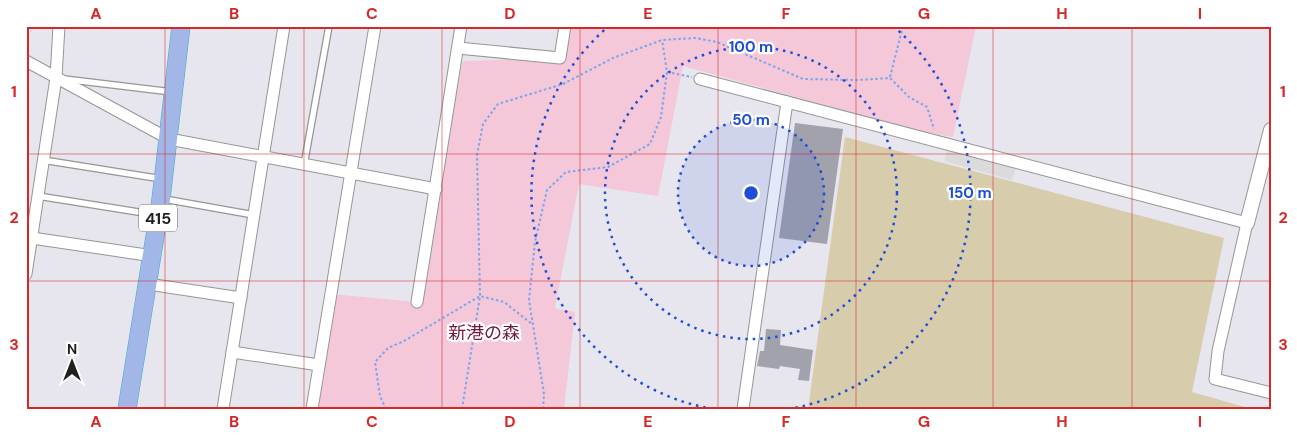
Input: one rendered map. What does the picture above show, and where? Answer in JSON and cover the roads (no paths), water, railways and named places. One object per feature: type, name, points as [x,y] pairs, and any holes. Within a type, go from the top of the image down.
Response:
[{"type":"highway","name":"415","points":[[127,409],[164,180],[181,26]]},
{"type":"street","points":[[26,274],[56,78],[60,26]]},
{"type":"street","points":[[223,409],[284,26]]},
{"type":"street","points":[[312,409],[375,26]]},
{"type":"street","points":[[417,302],[461,26]]},
{"type":"street","points":[[458,48],[560,58],[565,26]]},
{"type":"street","points":[[26,61],[169,139],[436,189]]},
{"type":"street","points":[[700,79],[1247,223]]},
{"type":"street","points":[[743,409],[787,102]]},
{"type":"street","points":[[1271,130],[1247,223],[1218,350],[1215,379],[1271,393]]},
{"type":"street","points":[[32,238],[153,256]]},
{"type":"street","points":[[148,284],[241,298]]},
{"type":"street","points":[[232,352],[319,365]]},
{"type":"lane","points":[[304,165],[329,26]]},
{"type":"lane","points":[[56,78],[174,92]]},
{"type":"lane","points":[[44,160],[164,180]]},
{"type":"lane","points":[[38,196],[254,215]]},
{"type":"park label","name":"新港の森","points":[[484,333]]}]
